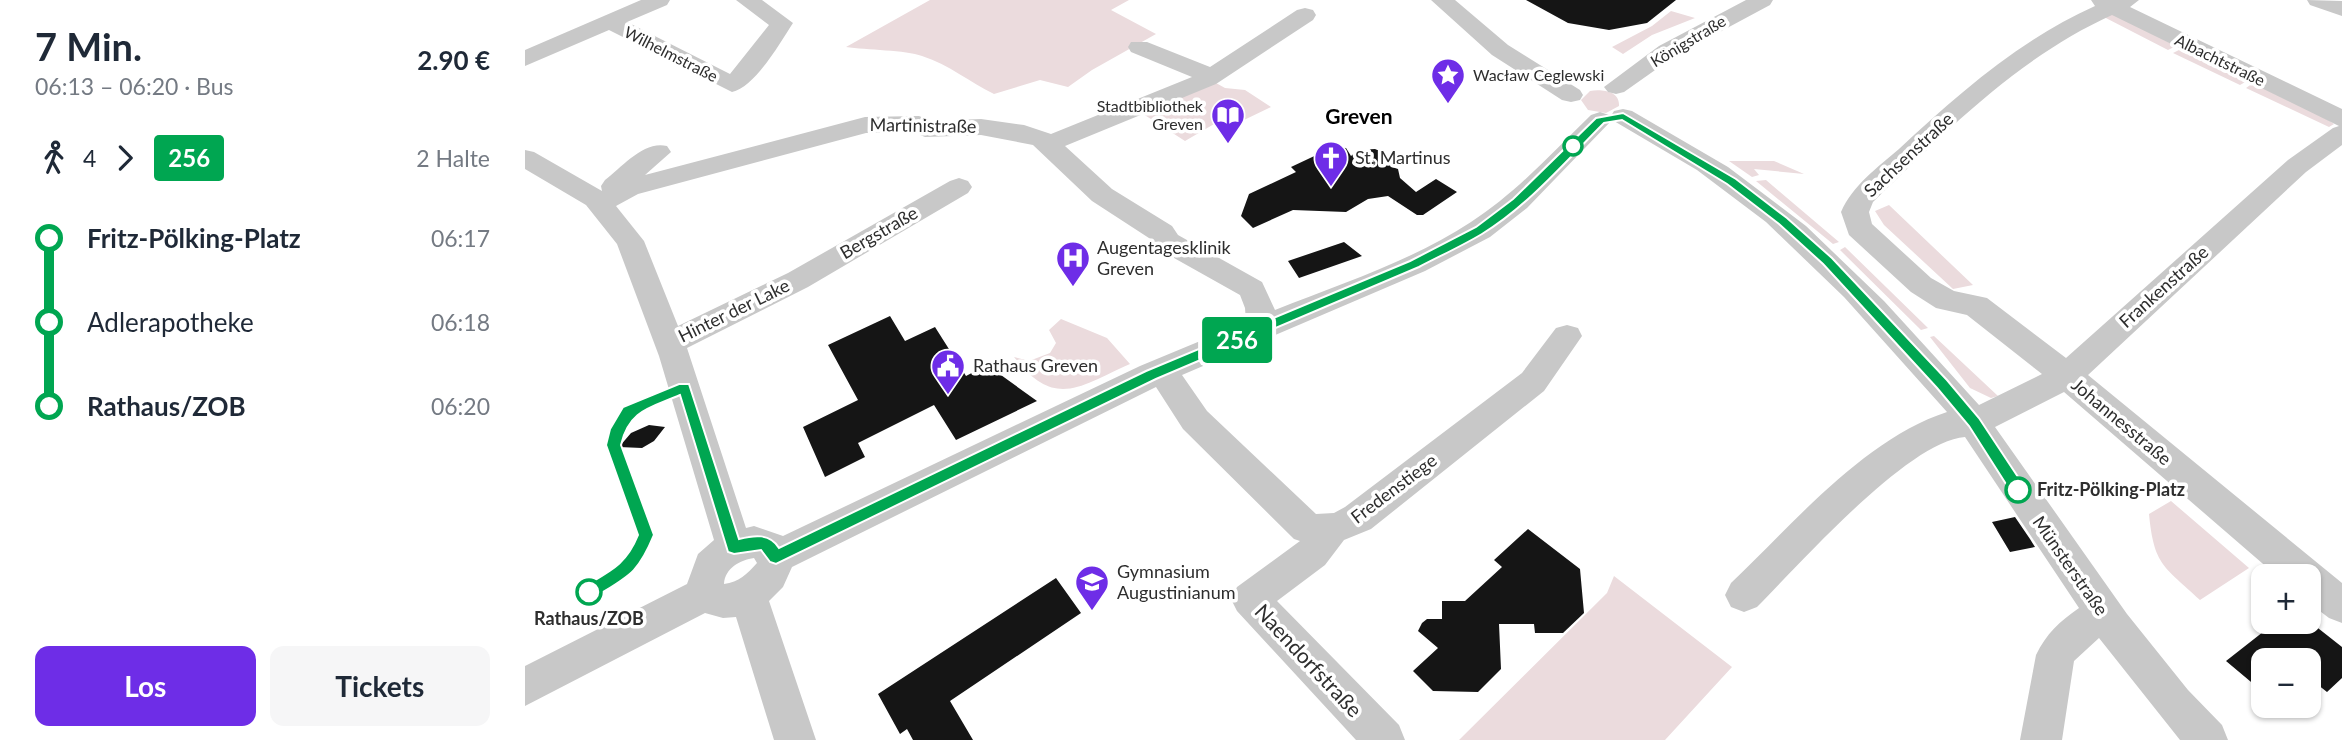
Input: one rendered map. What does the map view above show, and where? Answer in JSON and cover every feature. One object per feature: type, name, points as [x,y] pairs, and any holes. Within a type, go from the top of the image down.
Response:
[{"type":"street","points":[[525,60],[659,0]]},
{"type":"street","name":"Wilhelmstraße","points":[[610,22],[745,71],[782,23],[747,0]]},
{"type":"street","points":[[1442,0],[1500,50],[1591,106]]},
{"type":"street","points":[[1458,0],[1591,106]]},
{"type":"street","name":"Königstraße","points":[[1591,106],[1629,112],[1632,101],[1624,91],[1616,87],[1667,51],[1762,0]]},
{"type":"street","points":[[2318,0],[2342,9]]},
{"type":"street","name":"Albachtstraße","points":[[2113,2],[2342,119]]},
{"type":"street","name":"Sachsenstraße","points":[[2067,376],[1976,306],[1946,300],[1921,285],[1859,228],[1856,212],[1861,198],[2004,70],[2113,2]]},
{"type":"street","points":[[1048,144],[1208,79],[1305,15]]},
{"type":"street","points":[[1139,47],[1202,73],[1208,79]]},
{"type":"street","points":[[776,557],[1162,370],[1426,258],[1517,202],[1591,106]]},
{"type":"street","name":"Münsterstraße","points":[[1591,106],[1731,181],[1783,221],[1837,270],[1926,365],[1974,422],[2103,614],[2169,701],[2207,740]]},
{"type":"street","name":"Martinistraße","points":[[598,201],[629,188],[865,125],[919,124],[925,129],[981,127],[1024,133],[1048,144],[1102,195],[1162,233],[1168,242],[1252,289],[1259,308],[1262,329]]},
{"type":"street","name":"Frankenstraße","points":[[1744,595],[1837,504],[1890,457],[1947,425],[1974,422],[2067,376],[2297,166],[2342,134]]},
{"type":"street","points":[[525,158],[598,201],[658,152]]},
{"type":"street","name":"Bergstraße","points":[[799,280],[959,187]]},
{"type":"street","name":"Hinter der Lake","points":[[598,201],[630,241],[670,342],[734,547]]},
{"type":"street","name":"Hinter der Lake","points":[[670,342],[799,280]]},
{"type":"street","name":"Fredenstiege","points":[[1162,370],[1195,420],[1307,528],[1319,531],[1344,527],[1358,518],[1532,382],[1567,337]]},
{"type":"street","name":"Johannesstraße","points":[[2067,376],[2325,587]]},
{"type":"street","name":"Naendorfstraße","points":[[1332,529],[1312,554],[1250,599],[1384,740]]},
{"type":"street","points":[[754,542],[763,543],[770,547],[776,557],[774,570],[768,580],[748,595],[725,601],[706,593],[704,579],[708,569],[715,560],[734,547],[754,542]]},
{"type":"street","points":[[525,687],[706,593]]},
{"type":"street","points":[[748,595],[795,740]]},
{"type":"street","points":[[2041,740],[2056,656],[2063,643],[2076,631],[2103,614]]},
{"type":"shaded area","points":[[930,0],[1129,0],[1111,10],[1156,34],[1092,70],[1068,87],[1040,80],[994,94],[942,64],[922,56],[846,47]]},
{"type":"shaded area","points":[[1671,11],[1695,18],[1652,35],[1623,54],[1612,47],[1652,26]]},
{"type":"shaded area","points":[[2109,14],[2176,46],[2168,50],[2102,16]]},
{"type":"shaded area","points":[[2181,49],[2247,81],[2240,85],[2173,53]]},
{"type":"shaded area","points":[[1216,83],[1225,88],[1245,90],[1271,107],[1244,120],[1233,113],[1185,141],[1140,112]]},
{"type":"shaded area","points":[[2253,83],[2334,124],[2329,127],[2246,88]]},
{"type":"shaded area","points":[[1600,90],[1613,94],[1619,101],[1619,106],[1606,113],[1588,110],[1581,100],[1590,91]]},
{"type":"shaded area","points":[[1729,161],[1774,161],[1804,174],[1754,169],[1759,175],[1752,177]]},
{"type":"shaded area","points":[[1766,180],[1839,242],[1833,244],[1756,181]]},
{"type":"shaded area","points":[[1889,205],[1973,285],[1953,289],[1884,225],[1875,211]]},
{"type":"shaded area","points":[[1845,247],[1928,328],[1921,330],[1840,250]]},
{"type":"shaded area","points":[[1061,319],[1107,338],[1130,364],[1097,380],[1069,389],[1042,384],[1014,357],[1029,361],[1050,353],[1056,343],[1049,330]]},
{"type":"shaded area","points":[[1934,336],[1998,396],[1991,398],[1970,388],[1930,337]]},
{"type":"shaded area","points":[[2171,501],[2249,568],[2200,600],[2169,572],[2154,545],[2149,514]]},
{"type":"shaded area","points":[[1614,576],[1732,667],[1665,740],[1459,740],[1607,593]]},
{"type":"building","points":[[1526,0],[1676,0],[1647,23],[1609,30],[1568,23]]},
{"type":"building","name":"St. Martinus","points":[[1333,147],[1346,148],[1351,156],[1358,150],[1375,149],[1389,155],[1392,167],[1398,169],[1400,178],[1416,192],[1436,179],[1457,192],[1423,215],[1417,215],[1388,196],[1368,199],[1346,212],[1293,210],[1253,228],[1241,216],[1249,194],[1296,172],[1291,167],[1325,151],[1331,152]]},
{"type":"building","points":[[1344,242],[1362,256],[1299,278],[1288,261]]},
{"type":"building","name":"Rathaus Greven","points":[[890,316],[905,341],[935,327],[966,376],[987,365],[1037,401],[956,440],[934,405],[858,443],[865,457],[825,477],[803,427],[858,400],[828,345]]},
{"type":"building","points":[[649,425],[665,427],[654,441],[642,448],[619,447],[631,433]]},
{"type":"building","points":[[2015,517],[2035,547],[2010,552],[1992,522]]},
{"type":"building","points":[[1528,529],[1580,569],[1584,613],[1563,633],[1535,633],[1534,624],[1499,624],[1501,669],[1478,692],[1433,691],[1413,671],[1438,648],[1418,631],[1422,623],[1427,619],[1442,619],[1442,601],[1465,601],[1502,567],[1494,560]]},
{"type":"building","points":[[1056,578],[1081,613],[950,701],[973,740],[913,740],[907,729],[900,734],[878,694]]},
{"type":"building","points":[[2321,630],[2342,647],[2342,678],[2327,692],[2321,687],[2321,648],[2251,648],[2251,682],[2226,661],[2260,634],[2321,634]]},
{"type":"bus line","name":"256","points":[[589,592],[626,570],[636,559],[646,535],[614,445],[617,429],[628,411],[684,388],[734,547],[754,542],[763,543],[770,547],[776,557],[1151,375],[1415,264],[1444,249],[1480,230],[1517,202],[1600,120],[1613,120],[1623,116],[1731,181],[1760,202],[1828,261],[1926,365],[1974,422],[2018,490]]},
{"type":"place","name":"Wacław Ceglewski","points":[[1448,105]]},
{"type":"place","name":"Stadtbibliothek Greven","points":[[1228,145]]},
{"type":"place","name":"St. Martinus","points":[[1331,188]]},
{"type":"place","name":"Augentagesklinik Greven","points":[[1073,288]]},
{"type":"place","name":"Rathaus Greven","points":[[948,396]]},
{"type":"place","name":"Fritz-Pölking-Platz","points":[[2018,490]]},
{"type":"place","name":"Rathaus/ZOB","points":[[589,592]]},
{"type":"place","name":"Gymnasium Augustinianum","points":[[1092,612]]},
{"type":"district","name":"Greven","points":[[1359,117]]}]
